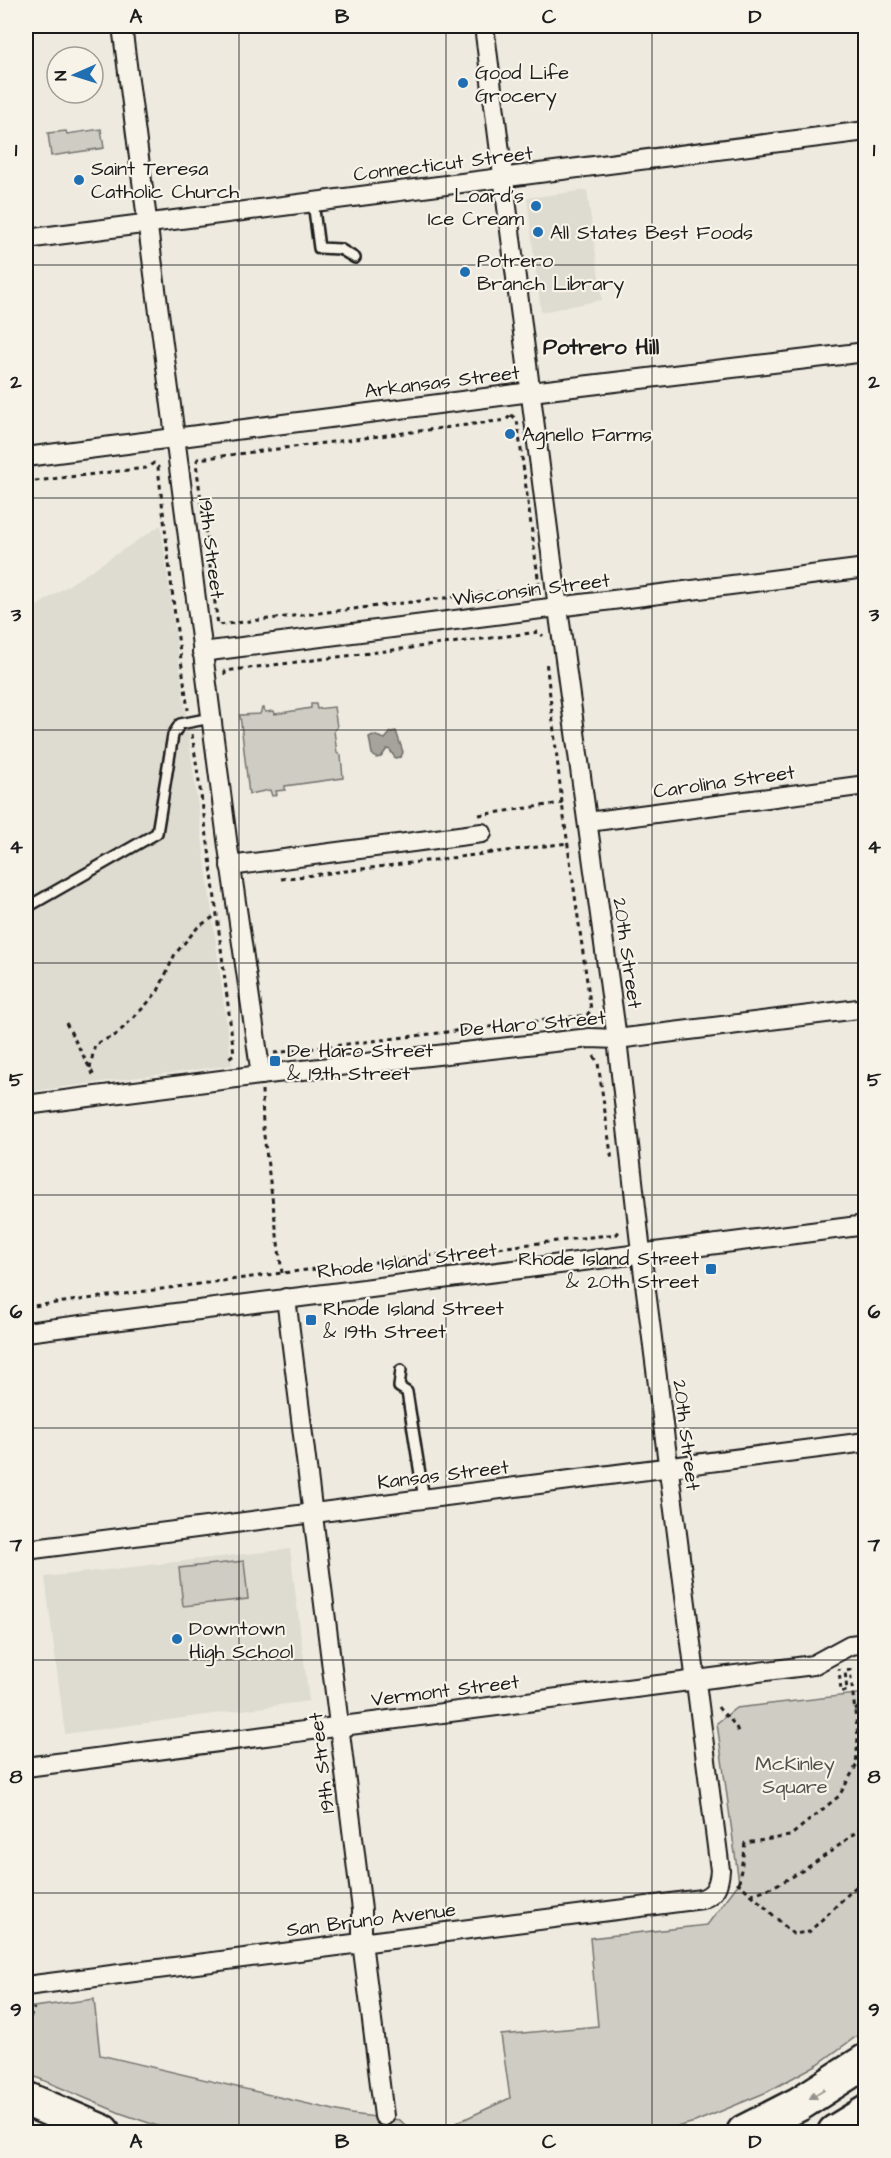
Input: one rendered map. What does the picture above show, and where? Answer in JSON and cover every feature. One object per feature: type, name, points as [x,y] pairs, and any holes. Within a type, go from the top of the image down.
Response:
[{"type":"highway","points":[[744,2133],[799,2104],[866,2061]]},
{"type":"highway","points":[[26,2099],[103,2133]]},
{"type":"highway","points":[[835,2133],[866,2113]]},
{"type":"street","name":"19th Street","points":[[122,26],[230,866],[261,1075]]},
{"type":"street","name":"20th Street","points":[[484,26],[558,608],[617,1039],[641,1252],[720,1870],[717,1887]]},
{"type":"street","name":"Connecticut Street","points":[[26,239],[866,131]]},
{"type":"street","name":"Arkansas Street","points":[[26,457],[531,392],[866,352]]},
{"type":"street","name":"Wisconsin Street","points":[[202,652],[866,568]]},
{"type":"street","name":"Carolina Street","points":[[588,822],[866,785]]},
{"type":"street","points":[[230,866],[482,833]]},
{"type":"street","name":"De Haro Street","points":[[26,1106],[261,1075],[590,1038],[617,1039],[866,1008]]},
{"type":"street","name":"Rhode Island Street","points":[[26,1332],[866,1225]]},
{"type":"street","name":"19th Street","points":[[286,1298],[340,1726],[362,1910],[362,1942],[384,2116]]},
{"type":"street","name":"Kansas Street","points":[[26,1550],[866,1442]]},
{"type":"street","name":"Vermont Street","points":[[26,1767],[813,1665],[862,1643]]},
{"type":"street","name":"San Bruno Avenue","points":[[26,1986],[702,1899],[708,1897],[717,1887]]},
{"type":"lane","points":[[313,202],[319,248],[340,249],[355,258]]},
{"type":"lane","points":[[31,905],[157,833],[173,735],[180,724],[211,718]]},
{"type":"lane","points":[[401,1370],[399,1387],[407,1392],[424,1499]]},
{"type":"path","points":[[198,459],[506,420],[511,415],[517,420]]},
{"type":"path","points":[[26,482],[146,468],[154,464],[158,467],[175,616],[209,850],[234,1054],[227,1060],[216,1062]]},
{"type":"path","points":[[218,625],[530,588],[534,591]]},
{"type":"path","points":[[225,681],[225,671],[539,632],[543,636],[544,647]]},
{"type":"path","points":[[272,1053],[587,1015],[591,1010],[546,658]]},
{"type":"path","points":[[482,833],[491,853]]},
{"type":"path","points":[[277,879],[568,843]]},
{"type":"path","points":[[90,1068],[95,1044],[116,1035],[145,1006],[158,991],[175,954],[198,927],[216,915]]},
{"type":"path","points":[[66,1023],[95,1078],[83,1079]]},
{"type":"path","points":[[591,1052],[598,1063],[613,1170]]},
{"type":"path","points":[[261,1075],[263,1128],[282,1273]]},
{"type":"path","points":[[26,1307],[282,1273],[617,1234],[621,1229]]},
{"type":"path","points":[[837,1653],[841,1692],[847,1691],[845,1671],[850,1670],[858,1737],[856,1766],[839,1796],[790,1836],[746,1843],[739,1883],[793,1934],[810,1932],[866,1877]]},
{"type":"path","points":[[855,1710],[866,1702]]},
{"type":"path","points":[[715,1703],[723,1715],[736,1725],[738,1732]]},
{"type":"path","points":[[751,1894],[763,1891],[794,1876],[866,1823]]},
{"type":"path","points":[[26,2026],[34,2008]]},
{"type":"shaded area","points":[[587,190],[602,300],[541,312],[527,198]]},
{"type":"shaded area","points":[[161,525],[232,1065],[26,1092],[26,613]]},
{"type":"shaded area","points":[[396,731],[403,752],[401,757],[395,758],[387,749],[381,757],[376,758],[372,754],[369,737],[373,735],[385,739],[391,732]]},
{"type":"shaded area","name":"Downtown High School","points":[[290,1549],[309,1701],[65,1734],[45,1577]]},
{"type":"green space","points":[[101,129],[104,148],[51,156],[48,133],[66,131],[67,134]]},
{"type":"green space","points":[[311,704],[316,704],[317,709],[334,707],[337,727],[334,731],[337,753],[341,756],[343,778],[285,786],[285,790],[276,791],[277,795],[272,796],[270,790],[249,794],[240,715],[260,714],[262,708],[265,712],[274,711],[275,714],[311,708]]},
{"type":"green space","points":[[244,1561],[248,1599],[183,1606],[179,1568]]},
{"type":"green space","name":"McKinley Square","points":[[865,1693],[865,2030],[818,2064],[767,2092],[695,2122],[658,2132],[437,2132],[510,2098],[501,2035],[598,2026],[590,1938],[707,1925],[739,1883],[717,1723],[736,1708]]},
{"type":"green space","points":[[94,1999],[100,2055],[351,2114],[400,2120],[412,2132],[175,2132],[120,2113],[26,2073],[26,2008]]},
{"type":"place","name":"Good Life Grocery","points":[[463,83]]},
{"type":"place","name":"Saint Teresa Catholic Church","points":[[79,180]]},
{"type":"place","name":"Loard’s Ice Cream","points":[[536,206]]},
{"type":"place","name":"All States Best Foods","points":[[538,232]]},
{"type":"place","name":"Potrero Branch Library","points":[[465,272]]},
{"type":"place","name":"Agnello Farms","points":[[510,434]]},
{"type":"place","name":"De Haro Street & 19th Street","points":[[275,1061]]},
{"type":"place","name":"Rhode Island Street & 20th Street","points":[[711,1269]]},
{"type":"place","name":"Rhode Island Street & 19th Street","points":[[311,1320]]},
{"type":"place","name":"Downtown High School","points":[[177,1639]]},
{"type":"district","name":"Potrero Hill","points":[[601,346]]}]
